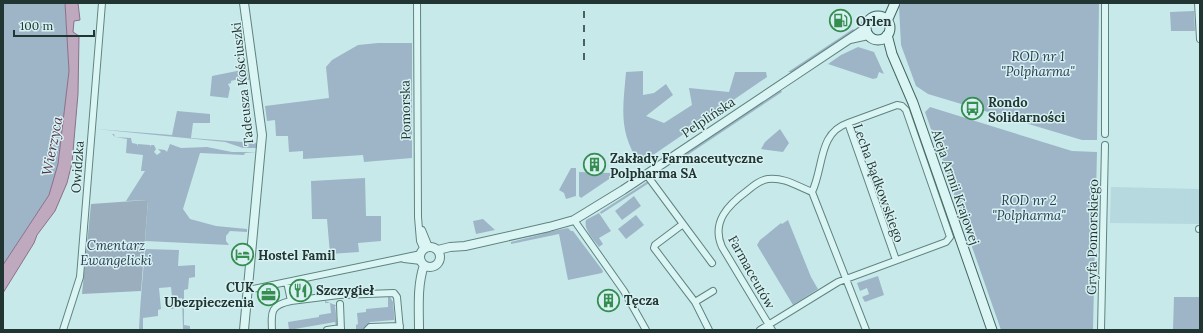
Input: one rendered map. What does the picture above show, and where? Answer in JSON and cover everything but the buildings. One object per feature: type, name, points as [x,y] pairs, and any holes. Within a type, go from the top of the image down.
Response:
[{"type":"main road","points":[[884,18],[893,3]]},
{"type":"main road","points":[[884,18],[889,30],[883,37],[873,39],[867,32],[870,19],[884,18]]},
{"type":"main road","name":"Aleja Armii Krajowej","points":[[883,37],[913,103],[992,330]]},
{"type":"street","name":"Owidzka","points":[[63,330],[80,277],[102,3]]},
{"type":"street","name":"Tadeusza Kościuszki","points":[[244,3],[262,136],[244,330]]},
{"type":"street","name":"Pomorska","points":[[416,3],[418,217],[425,257]]},
{"type":"street","points":[[1105,3],[1105,134]]},
{"type":"street","points":[[1198,3],[1200,39]]},
{"type":"street","name":"Pelplińska","points":[[425,257],[437,265],[439,254],[465,246],[574,220],[850,40],[867,32]]},
{"type":"street","name":"Aleja Armii Krajowej","points":[[848,122],[897,106],[902,106],[906,110],[949,234],[948,240],[896,260]]},
{"type":"street","name":"Lecha Bądkowskiego","points":[[812,192],[830,134],[848,122],[896,260]]},
{"type":"street","name":"Gryfa Pomorskiego","points":[[1101,330],[1105,145]]},
{"type":"street","points":[[646,174],[712,263]]},
{"type":"street","name":"Farmaceutów","points":[[771,327],[720,240],[719,221],[731,203],[763,180],[783,180],[812,192]]},
{"type":"street","points":[[812,192],[866,330]]},
{"type":"street","points":[[574,220],[624,291],[646,330]]},
{"type":"street","points":[[683,224],[655,245],[654,248],[695,302],[709,330]]},
{"type":"street","points":[[248,290],[400,259],[439,254]]},
{"type":"street","points":[[419,330],[419,306],[425,277],[425,257]]},
{"type":"street","points":[[760,330],[771,327],[846,278],[896,260]]},
{"type":"street","points":[[287,282],[291,301]]},
{"type":"street","points":[[695,302],[713,291]]},
{"type":"street","points":[[272,330],[271,314],[273,309],[282,303],[339,295],[394,293],[397,297],[400,328],[370,327],[366,330]]},
{"type":"street","points":[[327,330],[341,329],[340,304]]},
{"type":"shaded area","points":[[65,3],[78,3],[80,20],[74,21],[73,32],[79,36],[78,94],[72,163],[67,183],[55,211],[37,235],[34,243],[3,293],[3,265],[49,195],[58,164],[69,71]]},
{"type":"shaded area","points":[[1111,187],[1200,189],[1200,224],[1110,223]]},
{"type":"green space","points":[[3,3],[65,3],[69,71],[62,146],[54,182],[49,195],[3,265]]},
{"type":"green space","name":"ROD nr 1 \"Polpharma\"","points":[[902,3],[1099,3],[1097,140],[1082,140],[928,94],[916,86],[901,45],[899,7]]},
{"type":"green space","points":[[1194,11],[1195,31],[1171,31],[1170,12]]},
{"type":"green space","points":[[853,29],[855,31],[793,72],[788,72]]},
{"type":"green space","points":[[378,43],[412,43],[412,158],[364,162],[363,155],[303,159],[303,151],[289,152],[288,136],[276,136],[275,120],[267,121],[265,106],[329,98],[326,67],[332,60],[358,45]]},
{"type":"green space","points":[[858,47],[874,52],[884,74],[879,72],[877,78],[873,79],[828,64],[841,55]]},
{"type":"green space","points":[[247,69],[249,80],[239,82],[238,79],[231,81],[231,83],[228,84],[230,88],[228,98],[210,96],[212,76]]},
{"type":"green space","points":[[643,71],[643,95],[654,93],[666,84],[673,95],[646,116],[664,123],[692,105],[689,88],[729,92],[735,72],[766,72],[767,77],[640,164],[628,141],[625,130],[623,108],[626,72]]},
{"type":"green space","points":[[780,89],[782,92],[680,160],[679,157]]},
{"type":"green space","name":"ROD nr 2 \"Polpharma\"","points":[[930,107],[1072,151],[1097,152],[1093,330],[1001,330],[925,112]]},
{"type":"green space","points":[[177,111],[210,114],[210,123],[193,123],[191,138],[256,143],[256,148],[243,148],[225,142],[96,129],[172,135]]},
{"type":"green space","points":[[780,129],[789,143],[783,152],[761,149],[765,142]]},
{"type":"green space","points":[[115,137],[131,138],[132,143],[137,144],[137,146],[138,144],[150,145],[150,147],[151,145],[154,145],[156,149],[154,152],[157,155],[161,152],[158,149],[165,150],[167,152],[170,144],[181,148],[207,147],[232,152],[256,152],[245,153],[244,155],[200,153],[183,209],[190,219],[216,226],[247,229],[247,232],[230,231],[226,236],[226,241],[229,245],[145,241],[148,200],[126,201],[145,171],[141,171],[143,155],[126,153],[127,139]]},
{"type":"green space","points":[[571,168],[576,168],[576,196],[566,199],[564,193],[559,190]]},
{"type":"green space","points":[[579,172],[611,173],[612,177],[581,198],[579,196]]},
{"type":"green space","points":[[365,178],[366,216],[381,216],[381,241],[358,243],[359,252],[330,254],[327,219],[312,219],[311,181]]},
{"type":"green space","points":[[648,181],[649,183],[601,214],[600,212]]},
{"type":"green space","points":[[634,196],[641,206],[622,220],[615,211]]},
{"type":"green space","name":"Cmentarz Ewangelicki","points":[[148,200],[141,291],[82,294],[91,204]]},
{"type":"green space","points":[[599,213],[611,231],[599,238],[603,244],[599,247],[590,234],[585,223],[586,220]]},
{"type":"green space","points":[[636,215],[644,225],[626,239],[618,229]]},
{"type":"green space","points":[[483,219],[495,230],[476,234],[473,221]]},
{"type":"green space","points":[[788,220],[811,277],[818,289],[793,305],[757,245],[760,240],[781,223],[782,224]]},
{"type":"green space","points":[[568,228],[573,231],[603,271],[602,273],[568,280],[559,234],[511,244],[511,242],[543,234],[512,240],[513,239]]},
{"type":"green space","points":[[145,249],[179,250],[178,266],[195,265],[195,277],[189,278],[188,289],[184,290],[184,325],[190,326],[190,330],[183,330],[182,298],[177,299],[176,308],[172,309],[168,307],[173,307],[171,287],[159,288],[161,309],[158,310],[158,316],[143,318],[143,330],[139,330]]},
{"type":"green space","points":[[1200,262],[1200,330],[1173,330],[1174,297],[1199,297]]},
{"type":"green space","points":[[878,276],[884,295],[865,302],[862,297],[869,294],[867,288],[860,291],[857,283]]},
{"type":"green space","points":[[383,295],[389,295],[393,302],[395,324],[394,320],[370,322],[364,330],[356,330],[356,325],[358,324],[357,313],[366,312],[366,309],[388,307],[388,297],[383,297]]},
{"type":"green space","points":[[325,301],[338,306],[335,306],[337,322],[340,322],[340,325],[336,326],[335,322],[289,330],[288,322],[319,317],[319,315],[331,313],[330,303],[325,303]]},
{"type":"railway","points":[[584,3],[584,60]]},
{"type":"place","name":"Orlen","points":[[840,21]]},
{"type":"place","name":"Rondo Solidarności","points":[[973,109]]},
{"type":"place","name":"Zakłady Farmaceutyczne Polpharma SA","points":[[595,165]]},
{"type":"place","name":"Hostel Famil","points":[[243,255]]},
{"type":"place","name":"Szczygieł","points":[[301,290]]},
{"type":"place","name":"CUK Ubezpieczenia","points":[[269,294]]},
{"type":"place","name":"Tęcza","points":[[608,300]]},
{"type":"water label","name":"Wierzyca","points":[[52,146]]}]
